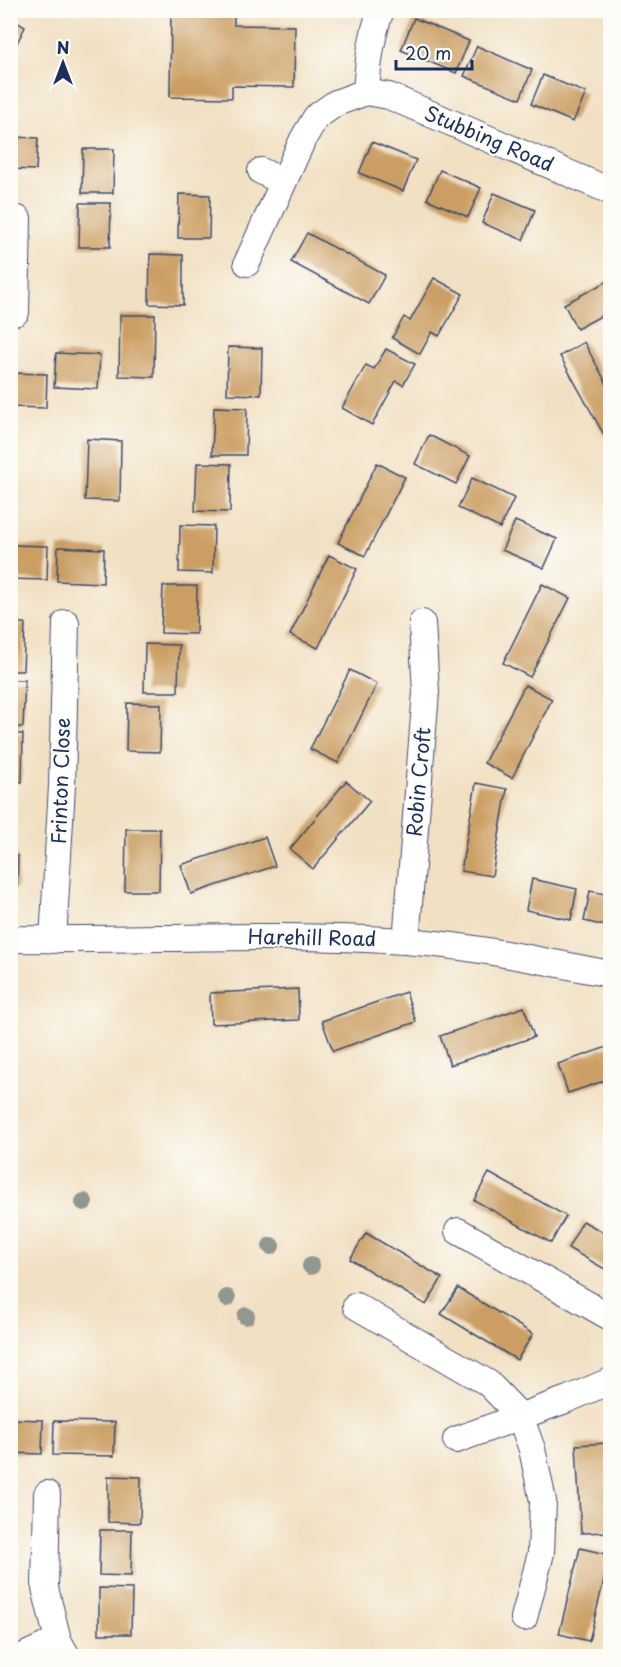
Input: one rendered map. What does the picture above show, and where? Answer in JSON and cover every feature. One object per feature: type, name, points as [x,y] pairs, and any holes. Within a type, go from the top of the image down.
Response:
[{"type":"street","points":[[248,263],[272,177],[303,139],[316,117],[336,103],[366,92],[368,60],[381,10]]},
{"type":"street","name":"Stubbing Road","points":[[366,92],[389,96],[610,191]]},
{"type":"street","points":[[10,219],[18,219],[16,312]]},
{"type":"street","name":"Frinton Close","points":[[53,940],[62,786],[66,623]]},
{"type":"street","name":"Robin Croft","points":[[406,941],[426,692],[422,623]]},
{"type":"street","name":"Harehill Road","points":[[13,945],[53,940],[283,935],[406,941],[495,951],[610,974]]},
{"type":"street","points":[[458,1231],[610,1317]]},
{"type":"street","points":[[356,1306],[488,1383],[520,1416],[532,1449],[543,1501],[541,1553],[524,1618]]},
{"type":"street","points":[[456,1440],[610,1381]]},
{"type":"street","points":[[24,1656],[63,1648],[45,1588],[47,1494]]},
{"type":"building","points":[[10,10],[21,10],[15,21],[25,27],[14,49],[10,47]]},
{"type":"building","points":[[171,10],[234,10],[234,25],[295,26],[294,87],[232,86],[232,98],[170,97]]},
{"type":"building","points":[[446,10],[470,10],[466,20]]},
{"type":"building","points":[[414,18],[469,41],[456,73],[401,50]]},
{"type":"building","points":[[477,46],[532,70],[520,99],[464,76]]},
{"type":"building","points":[[543,75],[586,93],[573,122],[531,104]]},
{"type":"building","points":[[10,137],[38,138],[36,170],[10,169]]},
{"type":"building","points":[[372,142],[416,160],[403,191],[359,173]]},
{"type":"building","points":[[83,149],[114,149],[113,193],[82,193]]},
{"type":"building","points":[[440,170],[481,188],[468,217],[427,199]]},
{"type":"building","points":[[494,193],[535,210],[523,240],[482,223]]},
{"type":"building","points":[[179,194],[210,195],[209,238],[178,238]]},
{"type":"building","points":[[80,203],[111,203],[110,247],[79,247]]},
{"type":"building","points":[[307,233],[385,275],[369,304],[291,262]]},
{"type":"building","points":[[150,254],[183,255],[183,305],[149,304]]},
{"type":"building","points":[[434,278],[463,294],[439,336],[432,332],[420,354],[392,338],[404,317],[410,321]]},
{"type":"building","points":[[608,281],[610,311],[577,329],[564,304]]},
{"type":"building","points":[[120,315],[155,315],[154,377],[119,376]]},
{"type":"building","points":[[584,342],[610,390],[610,440],[608,442],[560,356]]},
{"type":"building","points":[[228,347],[262,348],[261,395],[227,394]]},
{"type":"building","points":[[386,349],[415,364],[403,385],[396,381],[372,425],[342,408],[366,365],[374,369]]},
{"type":"building","points":[[56,353],[100,355],[98,389],[54,387]]},
{"type":"building","points":[[10,373],[47,374],[46,408],[10,407]]},
{"type":"building","points":[[214,407],[247,408],[246,455],[212,455]]},
{"type":"building","points":[[429,435],[470,456],[456,484],[415,464]]},
{"type":"building","points":[[87,439],[121,441],[120,501],[85,500]]},
{"type":"building","points":[[197,463],[231,464],[230,512],[195,511]]},
{"type":"building","points":[[377,463],[405,477],[365,556],[338,543]]},
{"type":"building","points":[[472,478],[514,498],[500,528],[458,508]]},
{"type":"building","points":[[515,521],[557,539],[544,568],[502,550]]},
{"type":"building","points":[[180,525],[214,526],[213,573],[179,572]]},
{"type":"building","points":[[10,545],[48,546],[47,580],[10,579]]},
{"type":"building","points":[[58,547],[104,549],[103,583],[57,581]]},
{"type":"building","points":[[329,555],[357,569],[318,648],[290,635]]},
{"type":"building","points":[[542,584],[570,598],[530,677],[503,663]]},
{"type":"building","points":[[163,586],[197,586],[196,634],[161,633]]},
{"type":"building","points":[[10,623],[25,623],[23,671],[10,671]]},
{"type":"building","points":[[145,644],[179,645],[178,692],[144,692]]},
{"type":"building","points":[[350,670],[377,684],[338,763],[310,749]]},
{"type":"building","points":[[10,680],[25,680],[23,727],[10,727]]},
{"type":"building","points":[[525,685],[552,699],[512,778],[484,763]]},
{"type":"building","points":[[127,703],[161,704],[160,752],[126,751]]},
{"type":"building","points":[[10,734],[23,734],[22,782],[10,781]]},
{"type":"building","points":[[346,781],[370,801],[313,869],[290,849]]},
{"type":"building","points":[[476,783],[507,789],[492,876],[461,871]]},
{"type":"building","points":[[126,829],[160,829],[159,891],[125,891]]},
{"type":"building","points":[[265,837],[275,866],[191,894],[181,865]]},
{"type":"building","points":[[10,856],[18,856],[17,889],[10,889]]},
{"type":"building","points":[[532,879],[577,889],[571,920],[526,910]]},
{"type":"building","points":[[590,891],[610,895],[610,927],[584,921]]},
{"type":"building","points":[[298,989],[299,1020],[211,1024],[210,993]]},
{"type":"building","points":[[406,992],[416,1022],[333,1051],[322,1021]]},
{"type":"building","points":[[524,1007],[534,1037],[450,1065],[440,1036]]},
{"type":"building","points":[[610,1046],[610,1079],[568,1093],[558,1064]]},
{"type":"building","points":[[489,1173],[566,1216],[551,1243],[474,1200]]},
{"type":"building","points":[[583,1221],[610,1236],[610,1272],[568,1248]]},
{"type":"building","points":[[366,1233],[442,1278],[426,1305],[350,1259]]},
{"type":"building","points":[[458,1288],[533,1334],[517,1360],[441,1314]]},
{"type":"building","points":[[10,1419],[43,1420],[42,1454],[10,1453]]},
{"type":"building","points":[[54,1421],[115,1422],[114,1456],[53,1455]]},
{"type":"building","points":[[607,1443],[610,1532],[581,1533],[576,1445]]},
{"type":"building","points":[[108,1476],[141,1477],[140,1523],[108,1522]]},
{"type":"building","points":[[100,1530],[132,1530],[131,1576],[99,1575]]},
{"type":"building","points":[[10,1544],[16,1544],[15,1605],[10,1605]]},
{"type":"building","points":[[580,1548],[610,1555],[589,1641],[559,1634]]},
{"type":"building","points":[[99,1588],[132,1589],[131,1634],[99,1634]]}]
